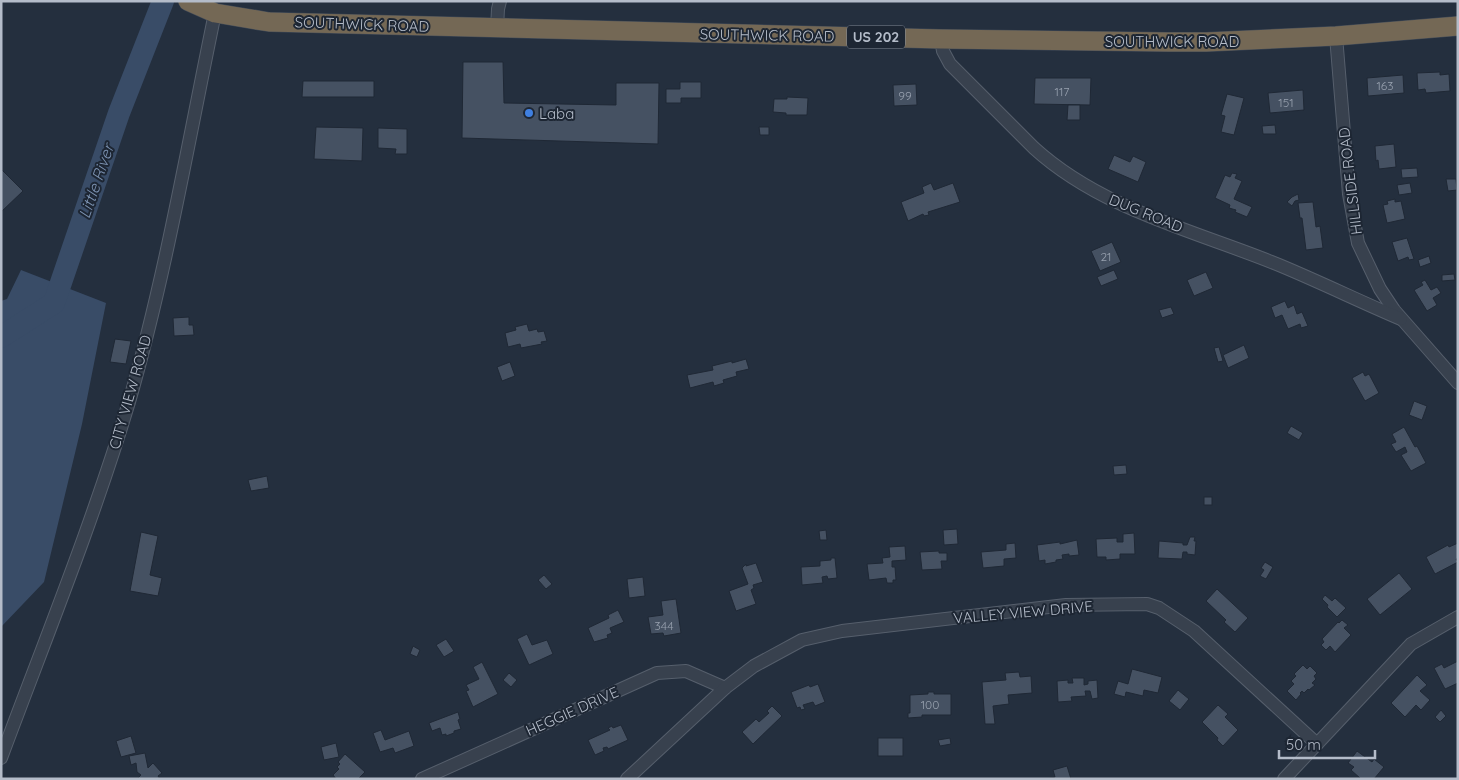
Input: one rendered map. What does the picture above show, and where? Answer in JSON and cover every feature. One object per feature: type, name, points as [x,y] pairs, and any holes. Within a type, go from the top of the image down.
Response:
[{"type":"highway","name":"SOUTHWICK ROAD","points":[[200,7],[269,22],[941,38],[1206,42],[1336,36],[1458,26]]},
{"type":"street","points":[[497,28],[500,1]]},
{"type":"street","name":"CITY VIEW ROAD","points":[[1,758],[96,502],[129,402],[162,278],[200,7]]},
{"type":"street","name":"HILLSIDE ROAD","points":[[1336,36],[1349,194],[1358,243],[1380,289],[1401,319],[1458,383]]},
{"type":"street","name":"DUG ROAD","points":[[941,38],[943,51],[950,64],[1047,160],[1076,181],[1114,201],[1280,265],[1401,319]]},
{"type":"street","name":"VALLEY VIEW DRIVE","points":[[627,779],[725,688],[754,666],[802,640],[842,631],[1066,605],[1147,604],[1160,608],[1194,631],[1317,744]]},
{"type":"street","points":[[1284,779],[1411,644],[1458,617]]},
{"type":"street","name":"HEGGIE DRIVE","points":[[422,779],[657,673],[686,671],[725,688]]},
{"type":"water","points":[[21,270],[106,303],[82,424],[44,582],[1,627],[1,301],[7,299]]},
{"type":"building","points":[[463,62],[503,62],[504,103],[616,105],[616,83],[659,83],[658,144],[462,138]]},
{"type":"building","points":[[1440,72],[1440,75],[1449,74],[1450,91],[1426,93],[1425,89],[1418,90],[1417,73]]},
{"type":"building","points":[[1403,75],[1404,93],[1368,96],[1367,78]]},
{"type":"building","points":[[1035,78],[1091,78],[1090,105],[1034,104]]},
{"type":"building","points":[[303,81],[374,81],[374,97],[302,97]]},
{"type":"building","points":[[680,82],[701,82],[701,98],[681,98],[681,103],[666,103],[666,89],[680,89]]},
{"type":"building","points":[[916,84],[917,105],[894,106],[893,85]]},
{"type":"building","points":[[1303,90],[1304,110],[1270,113],[1268,93]]},
{"type":"building","points":[[1227,94],[1244,98],[1234,135],[1221,132],[1225,116],[1221,115]]},
{"type":"building","points":[[787,97],[808,98],[807,115],[786,115],[786,113],[773,112],[774,99],[787,99]]},
{"type":"building","points":[[1068,105],[1080,105],[1080,120],[1067,120]]},
{"type":"building","points":[[1275,125],[1276,134],[1263,134],[1262,126]]},
{"type":"building","points":[[316,127],[363,128],[362,161],[314,159]]},
{"type":"building","points":[[759,127],[769,127],[769,135],[760,135]]},
{"type":"building","points":[[378,128],[407,129],[407,154],[395,154],[396,149],[378,148]]},
{"type":"building","points":[[1394,144],[1396,167],[1379,169],[1378,160],[1376,161],[1375,146]]},
{"type":"building","points":[[1114,155],[1130,162],[1133,156],[1146,162],[1138,182],[1108,169]]},
{"type":"building","points":[[1417,168],[1418,177],[1402,178],[1401,169]]},
{"type":"building","points":[[1,169],[23,191],[1,212]]},
{"type":"building","points":[[1232,173],[1237,174],[1235,178],[1242,181],[1234,199],[1252,207],[1247,217],[1235,212],[1236,210],[1229,208],[1230,205],[1215,198],[1225,175],[1230,177]]},
{"type":"building","points":[[1446,179],[1456,179],[1457,190],[1448,191]]},
{"type":"building","points":[[931,183],[934,190],[953,183],[960,202],[928,212],[929,215],[924,216],[923,214],[908,221],[901,202],[924,193],[922,187]]},
{"type":"building","points":[[1410,183],[1412,193],[1399,195],[1397,185]]},
{"type":"building","points":[[1298,194],[1299,200],[1295,201],[1292,206],[1287,202],[1292,197]]},
{"type":"building","points":[[1395,199],[1395,202],[1401,201],[1405,219],[1387,223],[1383,205],[1388,204],[1387,201]]},
{"type":"building","points":[[1313,202],[1316,227],[1320,226],[1323,248],[1306,250],[1298,203]]},
{"type":"building","points":[[1407,238],[1414,259],[1409,260],[1408,257],[1398,261],[1392,242]]},
{"type":"building","points":[[1112,242],[1121,262],[1100,271],[1091,251]]},
{"type":"building","points":[[1429,256],[1431,263],[1420,267],[1418,260]]},
{"type":"building","points":[[1114,270],[1118,279],[1101,286],[1097,277]]},
{"type":"building","points":[[1206,272],[1213,288],[1194,296],[1187,280]]},
{"type":"building","points":[[1454,274],[1455,280],[1442,281],[1442,275]]},
{"type":"building","points":[[1425,280],[1431,290],[1437,287],[1441,293],[1433,298],[1437,305],[1427,311],[1414,290],[1423,285],[1421,282]]},
{"type":"building","points":[[1285,301],[1288,308],[1294,305],[1297,314],[1302,312],[1308,326],[1301,328],[1300,324],[1288,329],[1282,315],[1275,318],[1271,307]]},
{"type":"building","points":[[1171,307],[1174,314],[1162,318],[1159,310]]},
{"type":"building","points":[[189,317],[189,325],[193,325],[194,335],[174,336],[173,318]]},
{"type":"building","points":[[527,324],[529,331],[537,329],[538,332],[544,331],[547,341],[541,342],[542,344],[521,348],[520,344],[508,347],[505,333],[516,330],[515,327]]},
{"type":"building","points":[[115,339],[131,341],[126,364],[110,362]]},
{"type":"building","points":[[1244,345],[1249,358],[1228,368],[1223,355]]},
{"type":"building","points":[[1219,347],[1223,361],[1218,362],[1214,348]]},
{"type":"building","points":[[746,359],[749,369],[736,372],[737,376],[723,380],[724,383],[714,386],[713,382],[690,388],[687,375],[713,370],[712,366]]},
{"type":"building","points":[[510,362],[515,376],[502,381],[497,367]]},
{"type":"building","points":[[1363,372],[1365,376],[1369,374],[1379,393],[1365,401],[1352,378]]},
{"type":"building","points":[[1414,401],[1427,406],[1422,420],[1409,415]]},
{"type":"building","points":[[1291,426],[1303,433],[1299,440],[1287,433]]},
{"type":"building","points":[[1404,427],[1426,463],[1411,471],[1401,455],[1407,452],[1405,447],[1396,452],[1391,444],[1396,442],[1392,434]]},
{"type":"building","points":[[1126,465],[1127,474],[1114,475],[1113,466]]},
{"type":"building","points":[[267,476],[269,488],[251,491],[248,480]]},
{"type":"building","points":[[1204,497],[1212,497],[1212,505],[1204,505]]},
{"type":"building","points":[[957,529],[958,544],[944,545],[943,530]]},
{"type":"building","points":[[826,530],[827,540],[820,540],[819,531]]},
{"type":"building","points":[[141,532],[158,536],[150,575],[162,578],[158,596],[130,591]]},
{"type":"building","points":[[1134,533],[1135,554],[1120,554],[1120,559],[1106,560],[1106,557],[1097,557],[1096,539],[1117,538],[1117,542],[1123,542],[1123,534]]},
{"type":"building","points":[[1190,537],[1195,537],[1195,555],[1183,552],[1182,559],[1158,558],[1159,541],[1187,545]]},
{"type":"building","points":[[1077,540],[1079,555],[1062,555],[1063,559],[1045,564],[1045,560],[1039,561],[1037,545],[1060,542],[1060,544]]},
{"type":"building","points":[[1015,543],[1016,558],[1004,559],[1004,566],[983,568],[981,552],[1006,550],[1006,544]]},
{"type":"building","points":[[1458,543],[1458,559],[1456,559],[1458,562],[1435,574],[1426,557],[1448,545],[1449,547]]},
{"type":"building","points":[[905,546],[906,560],[892,561],[892,567],[895,567],[896,580],[893,580],[893,583],[887,583],[886,578],[869,580],[867,564],[883,563],[882,558],[890,557],[889,547]]},
{"type":"building","points":[[939,551],[939,553],[947,553],[947,561],[941,561],[942,569],[922,570],[920,552]]},
{"type":"building","points":[[831,558],[835,558],[837,578],[828,579],[827,576],[822,577],[823,583],[802,585],[801,567],[820,566],[820,561],[831,560]]},
{"type":"building","points":[[1265,562],[1273,567],[1266,579],[1260,576],[1264,570],[1261,568]]},
{"type":"building","points":[[756,563],[763,582],[753,585],[754,588],[751,590],[756,604],[736,611],[729,591],[748,584],[742,568],[746,564],[746,566]]},
{"type":"building","points":[[1399,573],[1412,589],[1380,615],[1367,599]]},
{"type":"building","points":[[544,575],[552,584],[546,589],[538,580]]},
{"type":"building","points":[[643,577],[645,596],[629,598],[627,579]]},
{"type":"building","points":[[1217,589],[1248,618],[1235,632],[1224,622],[1226,620],[1206,601]]},
{"type":"building","points":[[1325,595],[1332,601],[1335,598],[1346,608],[1337,617],[1322,599]]},
{"type":"building","points":[[676,599],[681,633],[664,636],[663,633],[651,634],[648,617],[663,615],[661,601]]},
{"type":"building","points":[[618,610],[624,622],[610,628],[612,633],[607,635],[608,638],[594,642],[588,628],[609,618],[608,615]]},
{"type":"building","points":[[1342,620],[1348,625],[1344,628],[1351,635],[1335,652],[1330,646],[1326,650],[1321,645],[1324,642],[1322,639]]},
{"type":"building","points":[[527,634],[532,645],[547,640],[553,654],[529,665],[517,639]]},
{"type":"building","points":[[446,639],[454,651],[444,657],[436,645]]},
{"type":"building","points":[[413,646],[420,650],[417,657],[410,654]]},
{"type":"building","points":[[1458,661],[1458,683],[1445,689],[1434,668],[1442,664],[1444,668]]},
{"type":"building","points":[[482,662],[498,694],[473,707],[466,691],[469,690],[466,685],[479,679],[473,667]]},
{"type":"building","points":[[1303,665],[1307,669],[1310,666],[1317,673],[1314,676],[1316,679],[1312,683],[1315,685],[1304,693],[1302,691],[1296,700],[1287,691],[1294,684],[1291,681],[1296,676],[1294,674]]},
{"type":"building","points":[[1132,669],[1162,677],[1158,693],[1144,690],[1143,696],[1126,692],[1125,697],[1114,694],[1118,681],[1128,684]]},
{"type":"building","points":[[1019,672],[1020,677],[1031,676],[1032,693],[1008,695],[1009,704],[993,706],[995,724],[985,724],[982,682],[1006,680],[1005,673]]},
{"type":"building","points":[[509,673],[517,680],[511,687],[503,680]]},
{"type":"building","points":[[1417,675],[1427,685],[1420,691],[1430,700],[1421,710],[1416,705],[1405,717],[1391,703]]},
{"type":"building","points":[[1072,678],[1084,678],[1084,685],[1088,684],[1088,681],[1097,680],[1098,698],[1092,699],[1090,691],[1085,691],[1086,696],[1071,697],[1072,701],[1058,702],[1057,681],[1068,680],[1068,683],[1073,683]]},
{"type":"building","points":[[818,684],[825,702],[815,706],[813,702],[803,705],[805,709],[801,710],[800,707],[797,708],[791,692],[809,685],[810,687]]},
{"type":"building","points":[[1178,690],[1189,699],[1180,710],[1169,701]]},
{"type":"building","points":[[928,692],[951,694],[951,715],[922,715],[922,717],[908,718],[908,713],[910,713],[910,695],[928,694]]},
{"type":"building","points":[[1218,705],[1228,714],[1225,717],[1238,730],[1223,746],[1217,740],[1218,738],[1202,722]]},
{"type":"building","points":[[772,706],[782,716],[753,744],[742,732],[756,719],[759,722],[769,713],[767,711]]},
{"type":"building","points":[[1441,710],[1446,716],[1440,722],[1435,717]]},
{"type":"building","points":[[458,712],[461,729],[446,736],[446,734],[442,735],[440,728],[432,731],[429,723]]},
{"type":"building","points":[[621,725],[628,740],[608,749],[607,747],[603,748],[604,751],[595,755],[588,740],[610,730],[608,728],[612,726],[613,728]]},
{"type":"building","points":[[381,730],[385,740],[409,731],[414,746],[395,753],[393,748],[380,752],[373,733]]},
{"type":"building","points":[[131,736],[136,753],[121,757],[116,741]]},
{"type":"building","points":[[878,738],[903,738],[903,756],[878,756]]},
{"type":"building","points":[[950,738],[951,744],[940,746],[938,740]]},
{"type":"building","points":[[336,743],[339,757],[324,760],[321,747]]},
{"type":"building","points":[[1357,751],[1372,762],[1374,759],[1384,767],[1374,779],[1361,779],[1351,770],[1354,767],[1348,763]]},
{"type":"building","points":[[145,753],[148,768],[153,763],[162,773],[158,776],[160,779],[137,779],[141,775],[137,772],[136,763],[131,765],[129,756]]},
{"type":"building","points":[[345,754],[365,772],[358,779],[336,779],[333,775],[339,769],[337,767],[340,764],[338,762]]},
{"type":"building","points":[[1067,766],[1071,779],[1047,779],[1055,777],[1053,770]]},
{"type":"waterway","name":"Little River","points":[[1,337],[54,303],[119,113],[163,1]]},
{"type":"place","name":"Laba","points":[[529,113]]}]
